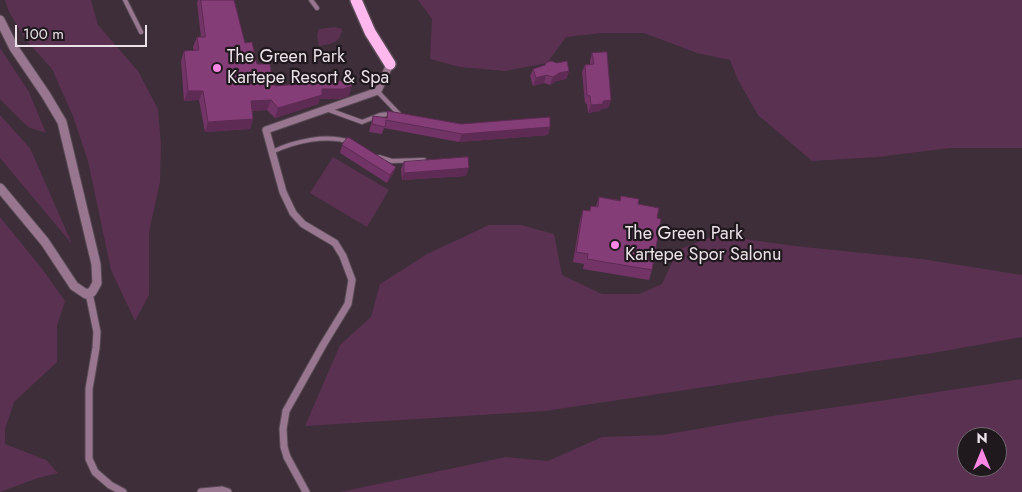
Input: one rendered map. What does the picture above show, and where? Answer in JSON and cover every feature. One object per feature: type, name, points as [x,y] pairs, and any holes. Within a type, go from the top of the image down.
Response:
[{"type":"main road","points":[[356,0],[370,32],[390,64]]},
{"type":"street","points":[[0,20],[14,48],[62,122],[89,232],[98,277],[95,287],[88,293],[83,293],[74,286],[40,235],[0,188]]},
{"type":"street","points":[[306,492],[287,457],[284,447],[284,420],[291,401],[348,304],[352,280],[343,256],[335,242],[303,224],[293,213],[284,192],[266,130],[378,91],[390,64]]},
{"type":"street","points":[[88,293],[97,332],[89,389],[89,459],[95,472],[108,489],[123,492]]},
{"type":"street","points":[[201,492],[222,490],[228,492]]},
{"type":"lane","points":[[125,0],[141,32]]},
{"type":"lane","points":[[311,0],[317,8]]},
{"type":"lane","points":[[378,91],[398,114]]},
{"type":"lane","points":[[326,109],[362,122],[380,115],[398,114],[407,116]]},
{"type":"lane","points":[[272,152],[287,145],[307,140],[336,139],[353,143]]},
{"type":"lane","points":[[374,154],[392,161],[431,160]]},
{"type":"shaded area","points":[[5,0],[91,0],[98,25],[138,71],[158,109],[161,145],[160,182],[149,232],[149,295],[135,321],[111,270],[88,161],[73,116],[52,69],[26,40],[9,12]]},
{"type":"shaded area","points":[[418,0],[1022,0],[1022,148],[950,148],[878,157],[812,161],[758,115],[738,80],[730,60],[697,53],[644,33],[602,33],[566,37],[547,63],[505,71],[460,67],[430,59],[432,19]]},
{"type":"shaded area","points":[[335,27],[342,29],[340,37],[331,43],[319,46],[317,35],[319,29]]},
{"type":"shaded area","points":[[0,48],[29,92],[46,133],[28,127],[0,99]]},
{"type":"shaded area","points":[[0,115],[30,148],[72,244],[0,158]]},
{"type":"shaded area","points":[[333,157],[389,190],[367,227],[310,193]]},
{"type":"shaded area","points":[[0,217],[43,270],[65,301],[57,326],[57,362],[14,402],[5,429],[5,444],[46,460],[58,473],[0,492]]},
{"type":"shaded area","points":[[489,225],[521,225],[554,234],[562,275],[602,294],[639,294],[662,284],[678,250],[715,235],[795,246],[922,259],[1022,275],[1022,337],[939,352],[545,411],[305,426],[340,345],[371,317],[380,284],[427,254]]},
{"type":"shaded area","points":[[1022,379],[1022,492],[340,492],[506,457],[548,461],[602,437],[662,435],[772,416]]},
{"type":"building","name":"The Green Park Kartepe Resort & Spa","points":[[201,0],[234,0],[245,43],[252,42],[257,64],[270,64],[275,86],[352,80],[352,86],[343,89],[322,89],[322,95],[278,108],[271,100],[251,101],[253,119],[208,122],[203,91],[188,91],[184,51],[199,50],[197,37],[205,37]]},
{"type":"building","points":[[607,52],[611,100],[603,101],[603,104],[591,105],[590,96],[587,95],[585,65],[594,64],[592,53]]},
{"type":"building","points":[[551,61],[557,63],[567,61],[569,71],[559,73],[553,77],[546,75],[536,78],[533,69]]},
{"type":"building","points":[[388,111],[461,124],[550,117],[550,127],[462,134],[386,120],[385,127],[372,124],[373,116],[387,118]]},
{"type":"building","points":[[348,137],[396,167],[390,175],[342,145]]},
{"type":"building","points":[[468,157],[469,168],[404,173],[404,162]]},
{"type":"building","name":"The Green Park Kartepe Spor Salonu","points":[[621,196],[639,199],[638,204],[659,208],[657,218],[661,219],[652,270],[587,259],[588,254],[576,252],[583,210],[590,211],[591,206],[598,207],[599,197],[620,201]]},
{"type":"place","name":"The Green Park Kartepe Resort & Spa","points":[[217,68]]},
{"type":"place","name":"The Green Park Kartepe Spor Salonu","points":[[615,245]]}]
